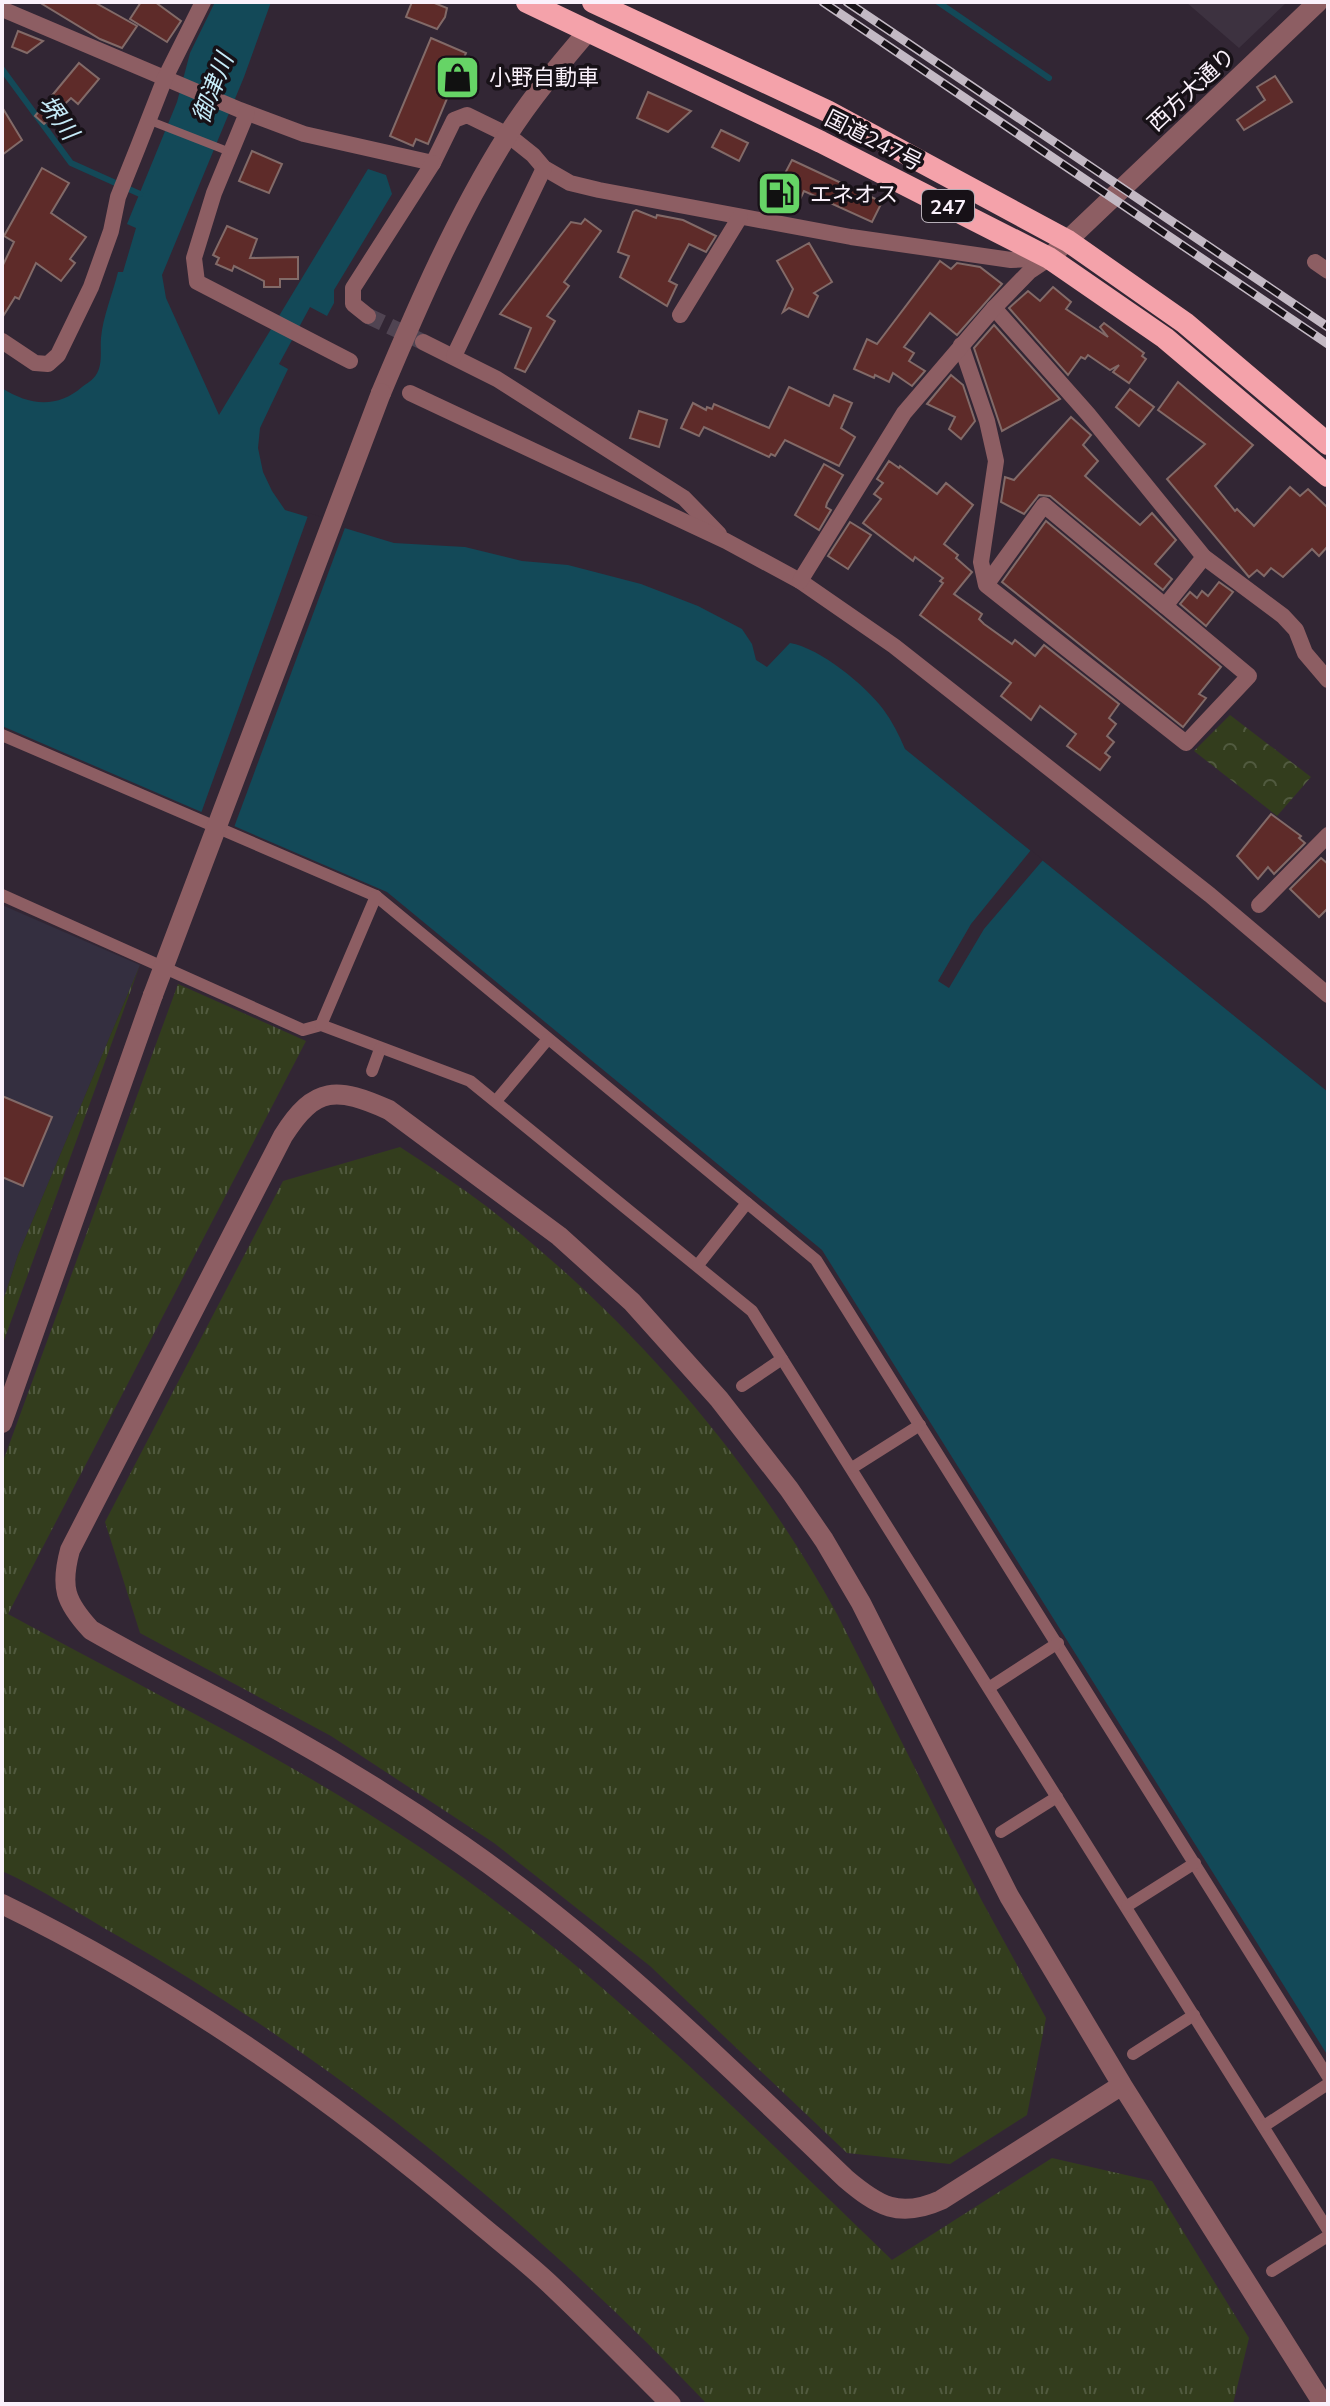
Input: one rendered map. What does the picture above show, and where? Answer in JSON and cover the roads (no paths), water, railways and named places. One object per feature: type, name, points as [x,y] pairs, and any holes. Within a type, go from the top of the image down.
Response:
[{"type":"highway","name":"国道247号","points":[[527,2],[834,149],[1049,258],[1165,338],[1328,476]]},
{"type":"highway","name":"国道247号","points":[[593,2],[827,111],[1068,241],[1185,323],[1328,444]]},
{"type":"street","points":[[2,341],[35,363],[48,364],[58,355],[91,287],[111,231],[118,197],[203,2]]},
{"type":"street","name":"西方大通り","points":[[1049,258],[1318,2]]},
{"type":"street","points":[[2,9],[243,112],[304,134],[433,163]]},
{"type":"street","points":[[2,1423],[153,995],[381,393],[428,281],[508,135],[556,68],[589,30]]},
{"type":"street","points":[[243,112],[227,150],[194,258],[197,282],[350,361]]},
{"type":"street","points":[[368,316],[353,304],[353,288],[433,163],[454,120],[467,115],[508,135],[544,168],[570,183],[637,199],[851,237],[1011,260],[1049,258]]},
{"type":"street","points":[[454,356],[544,168]]},
{"type":"street","points":[[680,315],[740,217]]},
{"type":"street","points":[[800,581],[904,413],[994,308],[1030,271],[1049,258]]},
{"type":"street","points":[[994,308],[1088,414],[1204,557],[1283,616],[1296,630],[1305,653],[1328,680]]},
{"type":"street","points":[[423,342],[497,379],[684,498],[726,541]]},
{"type":"street","points":[[961,345],[987,421],[996,461],[981,562],[986,585],[1186,743],[1249,676],[1044,505],[986,585]]},
{"type":"street","points":[[410,393],[726,541],[800,581],[894,646],[1210,895],[1328,995]]},
{"type":"street","points":[[1165,606],[1204,557]]},
{"type":"street","points":[[2,735],[376,896],[816,1260],[1328,2077]]},
{"type":"street","points":[[1259,905],[1328,835]]},
{"type":"street","points":[[2,895],[303,1030],[321,1025],[470,1081],[752,1311],[1127,1906],[1328,2233],[1272,2271]]},
{"type":"street","points":[[321,1025],[376,896]]},
{"type":"street","points":[[496,1101],[548,1039]]},
{"type":"street","points":[[372,1071],[380,1049]]},
{"type":"street","points":[[1122,2085],[941,2200],[911,2211],[887,2207],[868,2198],[845,2178],[674,2014],[603,1953],[462,1845],[379,1790],[287,1736],[91,1630],[75,1613],[65,1588],[65,1566],[70,1550],[283,1136],[303,1107],[314,1099],[342,1095],[361,1098],[389,1110],[559,1236],[632,1302],[750,1436],[824,1540],[868,1616],[1009,1896],[1122,2085],[1321,2403]]},
{"type":"street","points":[[698,1265],[747,1203]]},
{"type":"street","points":[[742,1386],[782,1359]]},
{"type":"street","points":[[852,1468],[920,1425]]},
{"type":"street","points":[[990,1687],[1058,1643]]},
{"type":"street","points":[[1001,1832],[1057,1797]]},
{"type":"street","points":[[1127,1906],[1195,1863]]},
{"type":"street","points":[[2,1904],[115,1964],[262,2057],[412,2166],[553,2287],[671,2404]]},
{"type":"street","points":[[1133,2054],[1194,2015]]},
{"type":"street","points":[[1264,2126],[1328,2084]]},
{"type":"lane","points":[[153,122],[227,150]]},
{"type":"water","name":"御津川","points":[[215,2],[271,2],[244,77],[162,275],[166,298],[219,415],[368,169],[386,175],[392,194],[334,290],[334,303],[327,316],[310,307],[279,364],[288,369],[260,428],[258,448],[263,472],[285,510],[394,543],[465,547],[522,561],[568,565],[641,584],[698,606],[742,629],[752,644],[756,660],[767,667],[790,643],[815,652],[854,679],[875,699],[905,749],[1328,1092],[1328,2056],[822,1250],[387,892],[2,726],[2,388],[32,401],[53,401],[72,394],[96,375],[106,313],[136,228],[127,224],[177,102],[190,53]]},
{"type":"waterway","points":[[938,2],[1049,78]]},
{"type":"waterway","name":"堺川","points":[[2,69],[71,163],[140,194]]},
{"type":"tunnel","points":[[368,316],[423,342]]},
{"type":"railway","points":[[823,2],[1328,344]]},
{"type":"railway","points":[[847,2],[1328,327]]},
{"type":"place","name":"小野自動車","points":[[458,77]]},
{"type":"place","name":"エネオス","points":[[779,194]]}]
